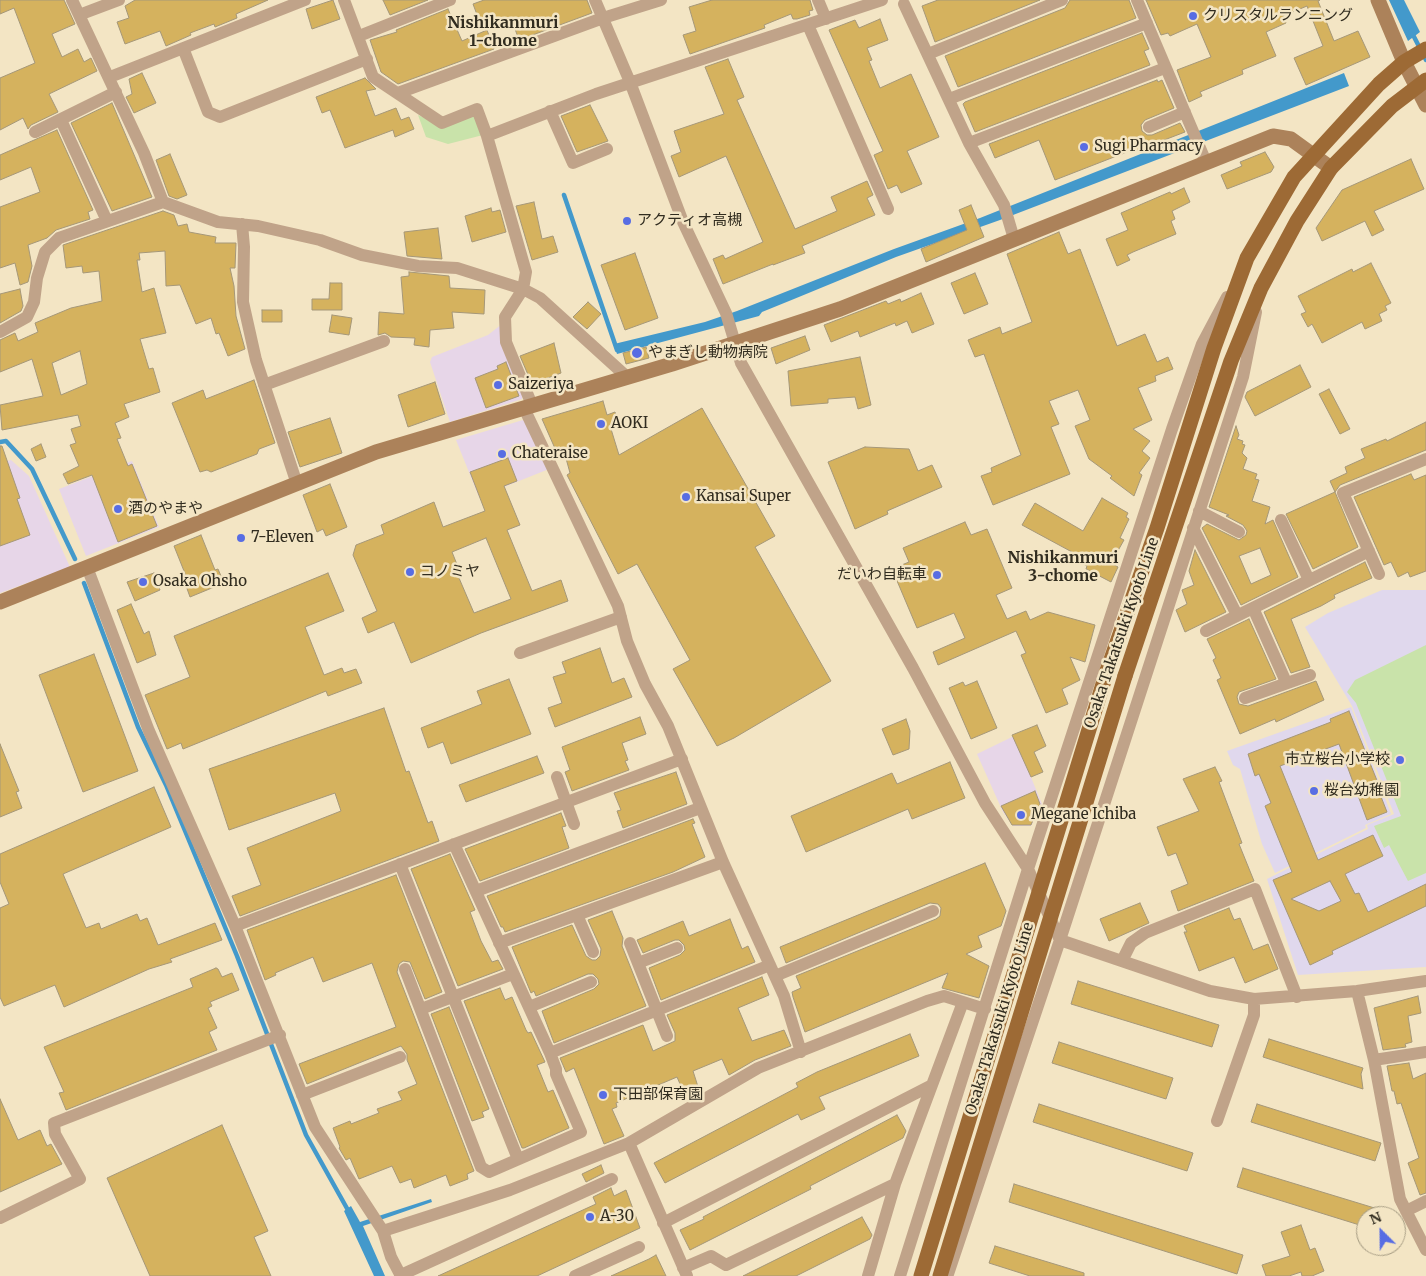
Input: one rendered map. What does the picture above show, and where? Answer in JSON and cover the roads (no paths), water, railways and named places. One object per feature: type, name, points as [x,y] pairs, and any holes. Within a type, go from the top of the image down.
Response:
[{"type":"main road","name":"Osaka Takatsuki Kyoto Line","points":[[921,1276],[1108,671],[1157,528],[1214,348],[1247,258],[1294,177],[1379,84],[1408,60],[1426,49]]},
{"type":"main road","name":"Osaka Takatsuki Kyoto Line","points":[[940,1276],[1124,676],[1231,361],[1261,288],[1297,221],[1331,168],[1392,106],[1422,83]]},
{"type":"street","points":[[72,0],[110,77],[144,153],[163,202]]},
{"type":"street","points":[[79,15],[119,0]]},
{"type":"street","points":[[110,77],[305,0]]},
{"type":"street","points":[[344,0],[359,36],[373,78],[442,123],[477,109],[487,136],[526,272],[523,289],[505,317],[506,342],[528,406],[618,606],[627,641],[645,684],[668,726],[723,862],[784,996],[801,1052]]},
{"type":"street","points":[[359,36],[450,0]]},
{"type":"street","points":[[595,0],[630,82],[682,222],[726,313],[742,363],[900,645],[984,803],[1028,869],[1060,940],[1210,991],[1254,999],[1358,992],[1426,980]]},
{"type":"street","points":[[398,93],[602,18],[661,0]]},
{"type":"street","points":[[818,0],[826,19]]},
{"type":"street","points":[[487,136],[630,82],[882,0]]},
{"type":"street","points":[[928,54],[1062,0]]},
{"type":"street","points":[[1137,0],[1206,162]]},
{"type":"street","points":[[1378,0],[1408,60],[1422,83],[1426,105]]},
{"type":"street","points":[[907,1],[928,54],[969,143],[1004,205],[1014,239]]},
{"type":"street","points":[[949,99],[1147,23]]},
{"type":"street","points":[[808,25],[888,209]]},
{"type":"street","points":[[183,48],[208,112],[220,117],[367,59]]},
{"type":"street","points":[[969,143],[1165,68]]},
{"type":"street","points":[[35,132],[116,92]]},
{"type":"street","points":[[550,111],[573,163],[607,149]]},
{"type":"street","points":[[1149,127],[1185,112]]},
{"type":"street","points":[[61,120],[107,222]]},
{"type":"street","points":[[0,602],[376,452],[626,377],[734,336],[840,308],[1273,136],[1291,139],[1331,168]]},
{"type":"street","points":[[0,332],[27,317],[34,302],[45,252],[59,238],[163,202],[218,222],[242,224],[320,240],[376,258],[418,266],[456,268],[523,289],[540,298],[626,377]]},
{"type":"street","points":[[242,224],[244,247],[242,302],[264,385],[297,484]]},
{"type":"street","points":[[900,1276],[1028,869],[1202,344],[1247,258]]},
{"type":"street","points":[[948,1276],[1060,940],[1243,377],[1261,288]]},
{"type":"street","points":[[264,385],[384,342]]},
{"type":"street","points":[[1379,574],[1342,493],[1426,459]]},
{"type":"street","points":[[1199,511],[1239,532]]},
{"type":"street","points":[[1281,520],[1309,580]]},
{"type":"street","points":[[1194,528],[1237,616]]},
{"type":"street","points":[[1206,631],[1369,550]]},
{"type":"street","points":[[87,567],[149,731],[235,926],[272,1038],[302,1095],[315,1127],[378,1223],[391,1257],[401,1276],[612,1180]]},
{"type":"street","points":[[1253,608],[1286,682]]},
{"type":"street","points":[[520,652],[621,616]]},
{"type":"street","points":[[1245,698],[1310,675]]},
{"type":"street","points":[[235,926],[682,759]]},
{"type":"street","points":[[557,776],[574,824]]},
{"type":"street","points":[[476,891],[700,808]]},
{"type":"street","points":[[405,969],[481,1167],[489,1172],[581,1132],[556,1074],[550,1053],[454,844]]},
{"type":"street","points":[[500,943],[723,862]]},
{"type":"street","points":[[400,864],[518,1159]]},
{"type":"street","points":[[1122,961],[1131,943],[1144,933],[1255,889],[1297,997]]},
{"type":"street","points":[[550,1053],[656,1011],[773,970],[933,910]]},
{"type":"street","points":[[577,915],[593,952]]},
{"type":"street","points":[[630,943],[667,1036]]},
{"type":"street","points":[[638,963],[677,948]]},
{"type":"street","points":[[421,1010],[513,974]]},
{"type":"street","points":[[528,1007],[591,982]]},
{"type":"street","points":[[1358,992],[1374,1060],[1400,1199],[1404,1206]]},
{"type":"street","points":[[378,1223],[510,1190],[629,1143],[758,1068],[927,1001],[944,996],[985,1009]]},
{"type":"street","points":[[1217,1121],[1254,1015],[1254,999]]},
{"type":"street","points":[[868,1276],[895,1184],[963,1002]]},
{"type":"street","points":[[0,1218],[80,1179],[55,1134],[54,1123],[272,1038]]},
{"type":"street","points":[[1374,1060],[1426,1052]]},
{"type":"street","points":[[302,1095],[400,1057]]},
{"type":"street","points":[[663,1223],[932,1085]]},
{"type":"street","points":[[629,1143],[685,1272],[710,1256],[726,1265],[895,1184]]},
{"type":"street","points":[[1426,1201],[1406,1211],[1426,1250]]},
{"type":"street","points":[[575,1276],[639,1247]]},
{"type":"water","points":[[1389,0],[1404,0],[1420,32],[1408,41]]},
{"type":"water","points":[[1344,73],[1349,86],[1000,220],[896,257],[762,312],[759,316],[617,354],[614,344],[705,322],[737,311],[894,249],[980,218]]},
{"type":"water","points":[[431,1199],[432,1202],[363,1226],[385,1276],[374,1276],[344,1211],[351,1206],[360,1222]]},
{"type":"waterway","points":[[1411,31],[1426,60]]},
{"type":"waterway","points":[[564,195],[617,350]]},
{"type":"waterway","points":[[0,442],[6,441],[32,469],[75,559]]},
{"type":"waterway","points":[[84,583],[138,727],[166,785],[237,956],[306,1135],[349,1212]]},
{"type":"place","name":"クリスタルランニング","points":[[1193,16]]},
{"type":"place","name":"Sugi Pharmacy","points":[[1084,147]]},
{"type":"place","name":"アクティオ高槻","points":[[627,221]]},
{"type":"place","name":"やまぎし動物病院","points":[[637,353]]},
{"type":"place","name":"Saizeriya","points":[[498,385]]},
{"type":"place","name":"AOKI","points":[[601,424]]},
{"type":"place","name":"Chateraise","points":[[502,454]]},
{"type":"place","name":"Kansai Super","points":[[686,497]]},
{"type":"place","name":"酒のやまや","points":[[118,509]]},
{"type":"place","name":"7-Eleven","points":[[241,538]]},
{"type":"place","name":"コノミヤ","points":[[410,572]]},
{"type":"place","name":"だいわ自転車","points":[[937,575]]},
{"type":"place","name":"Osaka Ohsho","points":[[143,582]]},
{"type":"place","name":"市立桜台小学校","points":[[1400,760]]},
{"type":"place","name":"桜台幼稚園","points":[[1314,791]]},
{"type":"place","name":"Megane Ichiba","points":[[1021,815]]},
{"type":"place","name":"下田部保育園","points":[[603,1095]]},
{"type":"place","name":"A-30","points":[[590,1217]]},
{"type":"district","name":"Nishikanmuri 1-chome","points":[[503,32]]},
{"type":"district","name":"Nishikanmuri 3-chome","points":[[1063,567]]}]
